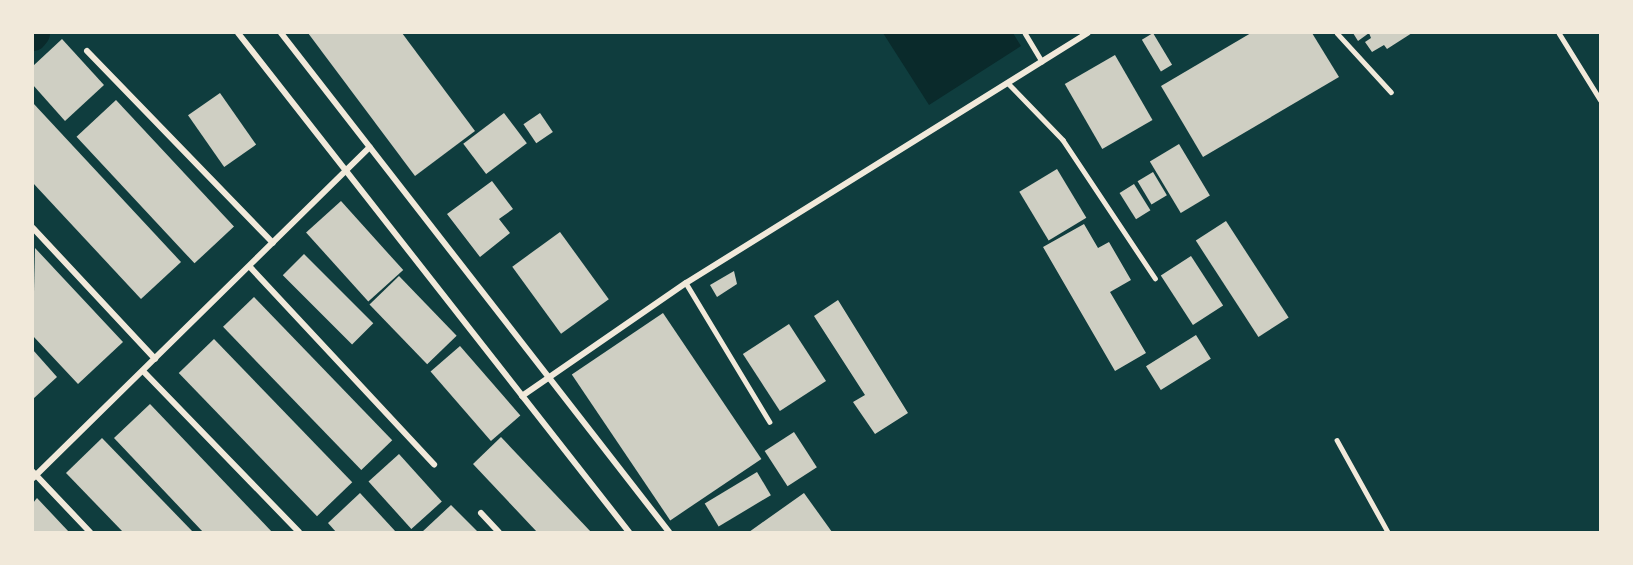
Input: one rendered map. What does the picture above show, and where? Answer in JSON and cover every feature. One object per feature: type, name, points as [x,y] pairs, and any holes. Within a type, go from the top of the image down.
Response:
[{"type":"street","points":[[238,33],[629,532]]},
{"type":"street","points":[[281,33],[669,532]]},
{"type":"street","points":[[522,396],[686,283],[1087,33]]},
{"type":"street","points":[[87,51],[273,243]]},
{"type":"street","points":[[90,532],[34,476],[250,267],[345,168],[370,147]]},
{"type":"street","points":[[33,228],[155,359]]},
{"type":"street","points":[[250,267],[434,464]]},
{"type":"street","points":[[143,370],[299,532]]},
{"type":"street","points":[[481,513],[499,532]]},
{"type":"lane","points":[[1025,33],[1042,61]]},
{"type":"lane","points":[[1337,33],[1391,92]]},
{"type":"lane","points":[[1559,33],[1600,99]]},
{"type":"lane","points":[[1008,83],[1063,140],[1155,279]]},
{"type":"lane","points":[[686,283],[770,422]]},
{"type":"lane","points":[[1337,440],[1388,532]]},
{"type":"water","points":[[883,33],[1013,33],[1021,46],[929,105]]},
{"type":"building","points":[[308,33],[402,33],[475,131],[415,176]]},
{"type":"building","points":[[1153,33],[1172,65],[1161,71],[1142,40]]},
{"type":"building","points":[[1251,33],[1312,33],[1339,77],[1203,157],[1161,86]]},
{"type":"building","points":[[1353,33],[1369,33],[1358,41]]},
{"type":"building","points":[[1369,33],[1412,33],[1387,49],[1384,45],[1372,52],[1365,42],[1371,38]]},
{"type":"building","points":[[62,39],[104,85],[65,121],[33,85],[33,66]]},
{"type":"building","points":[[1115,55],[1152,120],[1102,149],[1065,84]]},
{"type":"building","points":[[220,93],[256,145],[224,167],[188,115]]},
{"type":"building","points":[[116,100],[234,227],[194,263],[77,137]]},
{"type":"building","points":[[33,103],[181,262],[141,299],[33,183]]},
{"type":"building","points":[[504,113],[527,143],[486,174],[463,144]]},
{"type":"building","points":[[540,113],[553,132],[536,143],[523,124]]},
{"type":"building","points":[[1179,144],[1210,195],[1181,213],[1150,162]]},
{"type":"building","points":[[1057,169],[1086,218],[1049,241],[1019,192]]},
{"type":"building","points":[[1153,172],[1167,195],[1151,204],[1138,181]]},
{"type":"building","points":[[492,181],[513,209],[499,219],[510,233],[480,257],[447,214]]},
{"type":"building","points":[[1134,184],[1150,210],[1136,219],[1120,193]]},
{"type":"building","points":[[341,201],[403,270],[368,302],[306,232]]},
{"type":"building","points":[[1226,221],[1289,317],[1258,337],[1196,241]]},
{"type":"building","points":[[1084,224],[1098,248],[1109,242],[1131,280],[1110,292],[1146,353],[1115,371],[1043,247]]},
{"type":"building","points":[[560,232],[609,299],[561,334],[512,267]]},
{"type":"building","points":[[35,248],[123,342],[78,384],[33,336]]},
{"type":"building","points":[[304,254],[373,323],[352,345],[283,275]]},
{"type":"building","points":[[1191,256],[1223,305],[1193,325],[1161,276]]},
{"type":"building","points":[[734,271],[737,284],[717,297],[710,285]]},
{"type":"building","points":[[399,276],[457,336],[427,364],[370,304]]},
{"type":"building","points":[[254,297],[392,440],[361,470],[223,327]]},
{"type":"building","points":[[838,300],[908,413],[875,434],[853,402],[865,395],[814,316]]},
{"type":"building","points":[[663,313],[761,459],[670,520],[572,375]]},
{"type":"building","points":[[789,324],[826,381],[780,411],[743,354]]},
{"type":"building","points":[[1196,335],[1211,359],[1161,390],[1146,366]]},
{"type":"building","points":[[214,339],[352,482],[317,516],[179,373]]},
{"type":"building","points":[[460,346],[520,415],[491,441],[431,372]]},
{"type":"building","points":[[33,350],[57,377],[33,399]]},
{"type":"building","points":[[150,404],[272,532],[203,532],[114,438]]},
{"type":"building","points":[[794,432],[817,467],[788,486],[765,451]]},
{"type":"building","points":[[501,437],[591,532],[537,532],[473,464]]},
{"type":"building","points":[[102,438],[193,532],[123,532],[66,473]]},
{"type":"building","points":[[399,454],[442,502],[411,529],[369,481]]},
{"type":"building","points":[[757,472],[771,495],[719,527],[705,503]]},
{"type":"building","points":[[360,493],[396,532],[336,532],[328,523]]},
{"type":"building","points":[[804,493],[832,532],[749,532]]},
{"type":"building","points":[[37,498],[69,532],[33,532],[33,503]]},
{"type":"building","points":[[451,505],[478,532],[422,532]]},
{"type":"waterway","points":[[33,37],[36,33]]}]
